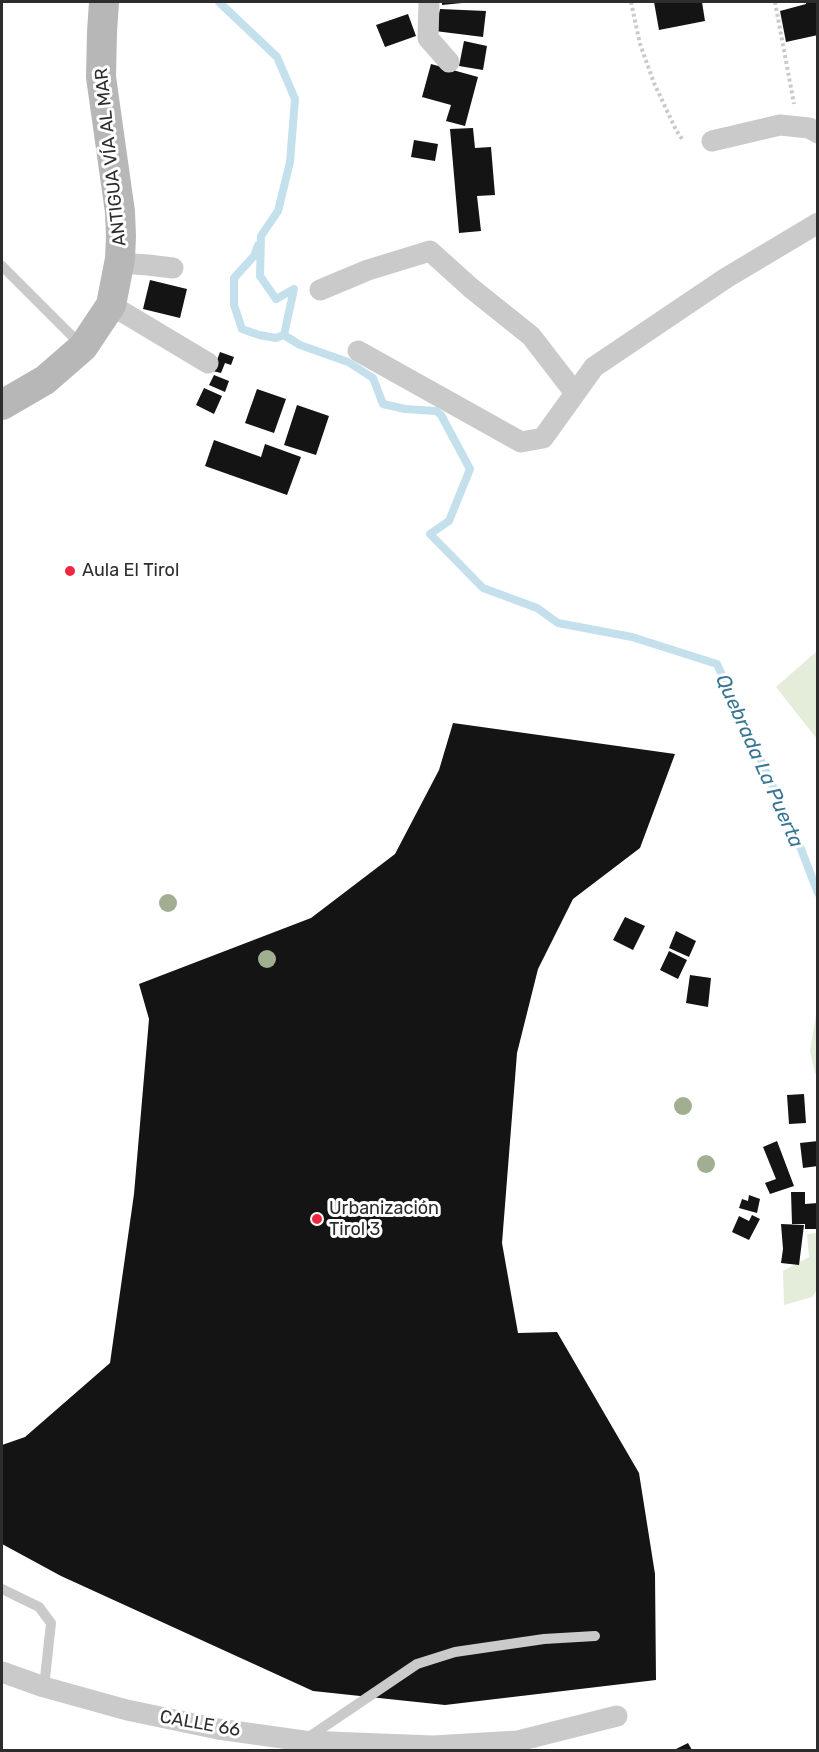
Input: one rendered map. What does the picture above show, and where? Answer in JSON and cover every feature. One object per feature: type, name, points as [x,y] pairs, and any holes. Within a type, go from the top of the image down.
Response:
[{"type":"main road","name":"ANTIGUA VÍA AL MAR","points":[[2,405],[45,380],[83,347],[111,305],[119,263],[121,236],[120,212],[101,78],[105,2]]},
{"type":"street","points":[[429,2],[428,38],[448,62]]},
{"type":"street","points":[[712,141],[780,125],[813,130]]},
{"type":"street","points":[[358,351],[521,442],[543,438],[594,367],[726,279],[818,223]]},
{"type":"street","points":[[320,290],[368,270],[430,251],[471,288],[531,336],[575,393]]},
{"type":"street","points":[[119,263],[173,268]]},
{"type":"street","points":[[111,305],[208,363]]},
{"type":"street","name":"CALLE 66","points":[[2,1672],[44,1687],[127,1710],[218,1729],[303,1741],[433,1746],[518,1741],[617,1716]]},
{"type":"lane","points":[[2,266],[83,347]]},
{"type":"lane","points":[[2,1589],[39,1607],[51,1623],[44,1687]]},
{"type":"lane","points":[[303,1741],[417,1664],[455,1652],[544,1639],[595,1636]]},
{"type":"path","points":[[632,2],[643,53],[654,83],[682,140]]},
{"type":"path","points":[[775,2],[797,117],[813,130]]},
{"type":"green space","points":[[817,651],[817,739],[776,687]]},
{"type":"green space","points":[[817,1009],[817,1075],[810,1051]]},
{"type":"green space","points":[[817,1233],[817,1290],[812,1297],[784,1305],[783,1271],[809,1257],[807,1234]]},
{"type":"building","points":[[442,2],[462,2],[462,3],[442,5]]},
{"type":"building","points":[[654,2],[702,2],[705,21],[659,30]]},
{"type":"building","points":[[806,2],[818,2],[818,35],[786,42],[780,11],[806,4]]},
{"type":"building","points":[[440,9],[486,11],[483,37],[435,31]]},
{"type":"building","points":[[408,14],[416,36],[385,47],[376,25]]},
{"type":"building","points":[[464,41],[487,46],[483,70],[459,66]]},
{"type":"building","points":[[431,64],[478,77],[465,126],[446,121],[451,105],[422,97]]},
{"type":"building","points":[[473,128],[475,148],[491,147],[495,195],[477,196],[481,231],[459,233],[450,129]]},
{"type":"building","points":[[414,140],[438,144],[435,161],[411,157]]},
{"type":"building","points":[[150,280],[187,289],[180,318],[143,309]]},
{"type":"building","points":[[220,352],[234,357],[231,365],[225,363],[221,373],[213,371]]},
{"type":"building","points":[[214,375],[229,381],[225,392],[209,385]]},
{"type":"building","points":[[204,388],[222,396],[214,414],[196,405]]},
{"type":"building","points":[[257,389],[286,399],[274,433],[245,423]]},
{"type":"building","points":[[297,405],[329,416],[316,455],[284,445]]},
{"type":"building","points":[[214,440],[261,457],[265,444],[301,457],[287,495],[205,466]]},
{"type":"building","name":"Urbanización Tirol 3","points":[[453,723],[675,754],[640,848],[573,899],[538,969],[517,1053],[502,1243],[518,1333],[557,1332],[639,1473],[655,1574],[656,1680],[445,1705],[313,1691],[61,1576],[2,1544],[2,1445],[25,1437],[110,1363],[134,1194],[149,1019],[139,984],[311,918],[395,854],[439,770]]},
{"type":"building","points":[[625,917],[645,926],[633,950],[613,940]]},
{"type":"building","points":[[676,931],[696,941],[689,957],[669,948]]},
{"type":"building","points":[[669,951],[687,960],[678,979],[660,970]]},
{"type":"building","points":[[690,975],[711,978],[708,1007],[686,1003]]},
{"type":"building","points":[[804,1094],[806,1123],[789,1124],[787,1095]]},
{"type":"building","points":[[777,1141],[794,1186],[770,1194],[765,1183],[776,1179],[763,1147]]},
{"type":"building","points":[[818,1141],[818,1166],[803,1168],[800,1143]]},
{"type":"building","points":[[791,1192],[805,1192],[805,1204],[818,1203],[818,1229],[805,1229],[805,1224],[792,1224]]},
{"type":"building","points":[[749,1195],[760,1199],[757,1213],[739,1208],[742,1199],[748,1201]]},
{"type":"building","points":[[752,1215],[760,1219],[749,1240],[732,1232],[739,1216],[749,1221]]},
{"type":"building","points":[[781,1224],[804,1225],[799,1265],[781,1263],[783,1249]]},
{"type":"building","points":[[688,1743],[692,1750],[674,1750]]},
{"type":"waterway","name":"Quebrada La Puerta","points":[[219,2],[277,57],[295,99],[290,162],[278,211],[261,236],[260,276],[276,299],[294,289],[284,335],[300,345],[348,362],[373,378],[383,404],[405,409],[436,411],[441,415],[470,469],[449,521],[430,534],[483,588],[537,608],[558,623],[632,637],[717,664],[799,844],[818,893]]},
{"type":"waterway","name":"Quebrada La Puerta","points":[[258,245],[254,256],[234,278],[234,305],[242,329],[276,338],[284,335]]},
{"type":"place","name":"Aula El Tirol","points":[[70,571]]},
{"type":"place","name":"Urbanización Tirol 3","points":[[317,1219]]}]
